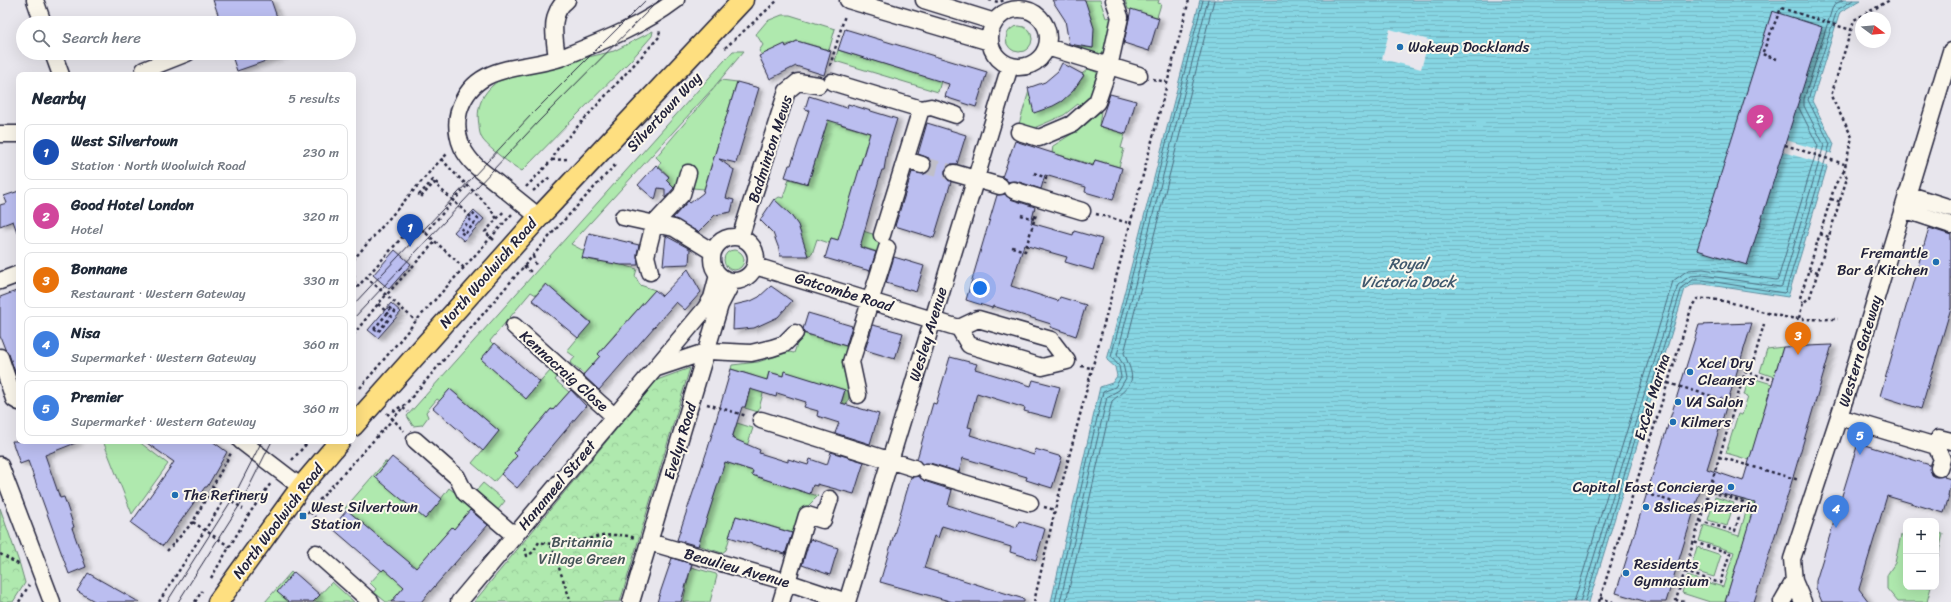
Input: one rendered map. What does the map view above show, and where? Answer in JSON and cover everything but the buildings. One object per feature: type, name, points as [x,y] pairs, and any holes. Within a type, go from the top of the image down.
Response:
[{"type":"main road","name":"Silvertown Way","points":[[540,218],[743,0]]},
{"type":"main road","name":"North Woolwich Road","points":[[356,423],[540,218]]},
{"type":"main road","name":"North Woolwich Road","points":[[221,601],[301,487],[337,444]]},
{"type":"street","points":[[35,0],[41,16]]},
{"type":"street","points":[[557,59],[554,27],[555,16],[562,4],[568,0]]},
{"type":"street","name":"North Woolwich Road","points":[[540,218],[469,159],[460,142],[458,117],[462,102],[472,88],[482,79],[501,69],[557,59],[621,34],[658,14],[676,0]]},
{"type":"street","points":[[924,0],[994,22]]},
{"type":"street","points":[[1019,132],[1039,138],[1072,124],[1097,102],[1109,67],[1120,17],[1114,0]]},
{"type":"street","points":[[1029,5],[1042,20],[1048,33],[1047,48],[1036,62],[1028,66],[1010,66],[996,57],[990,42],[994,22],[1002,14],[1010,10],[1029,5]]},
{"type":"street","points":[[847,8],[990,42]]},
{"type":"street","points":[[1047,48],[1139,76]]},
{"type":"street","name":"Western Gateway","points":[[1803,602],[1794,581],[1792,559],[1839,417],[1951,51]]},
{"type":"street","points":[[56,60],[60,72]]},
{"type":"street","points":[[144,72],[144,70],[169,60]]},
{"type":"street","name":"Wesley Avenue","points":[[847,602],[1010,66]]},
{"type":"street","points":[[826,79],[921,109],[931,107],[956,115]]},
{"type":"street","name":"Badminton Mews","points":[[740,238],[787,91],[798,82],[826,79]]},
{"type":"street","points":[[858,395],[851,362],[870,300],[884,241],[921,109]]},
{"type":"street","points":[[0,134],[16,134]]},
{"type":"street","points":[[906,160],[922,165]]},
{"type":"street","points":[[650,272],[646,256],[654,224],[682,194],[688,173]]},
{"type":"street","points":[[954,173],[1082,211]]},
{"type":"street","points":[[1905,201],[1951,208]]},
{"type":"street","points":[[1905,201],[1951,224]]},
{"type":"street","points":[[623,217],[674,228],[713,252]]},
{"type":"street","points":[[734,237],[747,241],[755,252],[755,266],[752,273],[746,278],[725,278],[712,264],[713,252],[721,241],[734,237]]},
{"type":"street","name":"Gatcombe Road","points":[[755,266],[959,328]]},
{"type":"street","points":[[0,281],[16,275]]},
{"type":"street","name":"Evelyn Road","points":[[630,602],[708,351],[720,305],[725,278]]},
{"type":"street","name":"Hanameel Street","points":[[460,602],[705,309],[725,278]]},
{"type":"street","points":[[978,320],[1051,340],[1067,361],[1042,367],[969,345],[959,328],[978,320]]},
{"type":"street","name":"Kennacraig Close","points":[[514,326],[615,417]]},
{"type":"street","points":[[656,368],[708,351],[751,353],[772,348],[784,344],[795,333]]},
{"type":"street","points":[[0,357],[14,400],[16,401]]},
{"type":"street","points":[[1839,417],[1936,446],[1942,459],[1939,468]]},
{"type":"street","points":[[761,420],[1030,503]]},
{"type":"street","points":[[415,440],[457,477],[465,493],[515,536]]},
{"type":"street","points":[[237,444],[301,487]]},
{"type":"street","points":[[0,465],[52,602]]},
{"type":"street","points":[[781,602],[807,515],[824,520],[830,499]]},
{"type":"street","name":"Beaulieu Avenue","points":[[649,542],[787,582],[847,602]]},
{"type":"street","points":[[316,553],[371,602]]},
{"type":"street","points":[[1782,602],[1794,581]]},
{"type":"path","points":[[720,52],[778,0]]},
{"type":"path","points":[[990,0],[999,2],[1004,0]]},
{"type":"path","points":[[1034,602],[1055,510],[1188,0]]},
{"type":"path","points":[[1838,319],[1799,318],[1803,303],[1810,297],[1847,178],[1844,171],[1844,164],[1852,137],[1831,96],[1854,20],[1890,0]]},
{"type":"path","points":[[826,79],[847,8]]},
{"type":"path","points":[[1777,59],[1762,54],[1781,8],[1851,30]]},
{"type":"path","points":[[525,188],[552,160],[558,148],[660,36],[659,26]]},
{"type":"path","points":[[356,257],[442,159],[460,142]]},
{"type":"path","points":[[1785,145],[1844,164]]},
{"type":"path","points":[[442,159],[466,187],[490,207],[498,217],[485,232],[491,238]]},
{"type":"path","points":[[552,160],[569,159]]},
{"type":"path","name":"Silvertown Way","points":[[555,230],[619,161]]},
{"type":"path","points":[[1803,303],[1800,298],[1837,180],[1844,171]]},
{"type":"path","points":[[1034,174],[1046,178],[1045,181]]},
{"type":"path","points":[[438,184],[433,180],[419,195],[421,197],[434,183],[472,218],[460,231],[464,235],[478,219],[472,213]]},
{"type":"path","points":[[425,233],[466,187]]},
{"type":"path","points":[[1831,199],[1840,202]]},
{"type":"path","points":[[1082,211],[1130,223]]},
{"type":"path","points":[[1012,247],[1025,251],[1035,218],[1021,215]]},
{"type":"path","name":"North Woolwich Road","points":[[356,393],[416,321],[504,222]]},
{"type":"path","points":[[356,289],[416,223],[464,268]]},
{"type":"path","name":"North Woolwich Road","points":[[301,520],[393,419],[555,230]]},
{"type":"path","points":[[1820,234],[1829,237]]},
{"type":"path","points":[[356,329],[435,242]]},
{"type":"path","points":[[533,256],[536,266]]},
{"type":"path","points":[[523,266],[531,272]]},
{"type":"path","points":[[1809,270],[1818,272]]},
{"type":"path","points":[[366,277],[416,321]]},
{"type":"path","name":"ExCeL Marina","points":[[1599,602],[1692,306],[1697,299],[1705,299],[1744,306],[1791,318],[1799,318]]},
{"type":"path","points":[[378,304],[390,318]]},
{"type":"path","points":[[388,307],[391,309],[395,312],[378,332],[374,329],[391,309]]},
{"type":"path","points":[[1750,373],[1764,324]]},
{"type":"path","points":[[1684,602],[1676,600],[1745,372],[1773,380]]},
{"type":"path","points":[[1668,383],[1735,402]]},
{"type":"path","points":[[706,404],[761,420]]},
{"type":"path","points":[[393,410],[395,411],[402,407],[408,412]]},
{"type":"path","points":[[389,415],[398,423]]},
{"type":"path","points":[[168,551],[193,522],[237,444]]},
{"type":"path","name":"North Woolwich Road","points":[[291,461],[306,444]]},
{"type":"path","points":[[1719,457],[1798,480]]},
{"type":"path","name":"North Woolwich Road","points":[[207,584],[249,514],[275,477]]},
{"type":"path","points":[[213,488],[243,509]]},
{"type":"path","points":[[1634,490],[1703,511]]},
{"type":"path","points":[[1700,521],[1735,531],[1743,502],[1709,492]]},
{"type":"path","points":[[159,602],[226,497]]},
{"type":"path","points":[[310,512],[315,517]]},
{"type":"path","points":[[193,522],[230,547]]},
{"type":"path","points":[[533,541],[551,545],[626,535],[649,542]]},
{"type":"path","points":[[515,536],[522,541],[526,556],[533,552],[540,542]]},
{"type":"path","points":[[1685,572],[1720,583],[1730,553],[1693,542]]},
{"type":"path","points":[[551,545],[571,602]]},
{"type":"path","points":[[0,554],[24,567]]},
{"type":"path","points":[[19,602],[30,584]]},
{"type":"path","points":[[195,602],[203,590]]},
{"type":"path","points":[[1600,598],[1612,602]]},
{"type":"green space","points":[[1083,0],[1100,0],[1106,18],[1112,17],[1113,24],[1105,56],[1073,46],[1093,48],[1092,22]]},
{"type":"green space","points":[[1125,0],[1159,0],[1158,3],[1161,4],[1157,17],[1128,9]]},
{"type":"green space","points":[[782,15],[790,15],[835,29],[829,50],[797,41],[762,55],[759,51],[763,45],[756,34],[767,21]]},
{"type":"green space","points":[[1019,26],[1028,30],[1032,39],[1028,48],[1019,52],[1010,48],[1006,39],[1010,30]]},
{"type":"green space","points":[[653,31],[652,36],[631,60],[522,171],[506,161],[486,144],[480,135],[478,117],[480,103],[487,91],[504,77],[614,51]]},
{"type":"green space","points":[[838,50],[941,81],[938,92],[835,61]]},
{"type":"green space","points":[[733,51],[744,51],[714,87],[571,244],[584,251],[583,258],[600,262],[600,259],[637,269],[635,276],[640,285],[655,290],[629,319],[646,335],[641,342],[622,326],[598,354],[600,356],[584,374],[570,363],[575,357],[567,351],[591,322],[545,284],[536,295],[531,292],[490,341],[494,345],[481,359],[526,398],[551,370],[558,376],[555,380],[569,392],[553,410],[551,409],[514,453],[517,456],[494,482],[472,463],[499,431],[450,389],[440,401],[437,399],[426,412],[428,417],[422,425],[413,426],[407,416]]},
{"type":"green space","points":[[1088,69],[1099,73],[1090,101],[1082,109],[1078,104],[1064,115],[1034,128],[1019,124],[1029,91],[1034,112],[1049,106],[1062,98],[1074,88],[1084,76],[1082,74]]},
{"type":"green space","points":[[721,80],[737,82],[704,189],[693,188],[692,183],[696,170],[684,166],[677,191],[666,180],[669,176],[658,166],[661,162],[656,157]]},
{"type":"green space","points":[[832,105],[842,125],[891,139],[887,151],[866,145],[859,169],[863,231],[882,237],[878,252],[831,238],[829,243],[817,239],[812,254],[806,256],[799,232],[786,212],[775,200],[779,197],[783,198],[789,179],[808,184]]},
{"type":"green space","points":[[1101,111],[1099,126],[1125,134],[1121,148],[1124,149],[1119,167],[1095,160],[1093,165],[1052,153],[1053,146],[1084,126]]},
{"type":"green space","points":[[734,250],[741,253],[744,260],[741,267],[734,270],[727,267],[724,260],[727,253]]},
{"type":"green space","points":[[801,333],[850,347],[843,369],[851,390],[847,404],[844,404],[842,401],[845,390],[784,372],[783,376],[769,372],[758,412],[745,408],[754,376],[731,369],[732,365],[758,362],[789,352],[794,353]]},
{"type":"green space","points":[[1783,347],[1774,377],[1760,372],[1767,349]]},
{"type":"green space","name":"Britannia Village Green","points":[[690,368],[620,602],[474,602],[657,380]]},
{"type":"green space","points":[[1749,377],[1772,384],[1750,460],[1726,453],[1738,414],[1742,415],[1748,396],[1744,395]]},
{"type":"green space","points":[[737,423],[753,428],[740,467],[753,471],[752,475],[780,484],[793,483],[791,488],[818,496],[799,515],[793,533],[736,516],[726,550],[722,553],[698,545]]},
{"type":"green space","points":[[104,444],[142,444],[168,464],[132,514]]},
{"type":"green space","points":[[385,462],[387,462],[375,477],[441,499],[449,488],[474,507],[454,529],[452,527],[402,585],[404,587],[391,602],[386,602],[374,592],[376,589],[370,583],[397,553],[345,508]]},
{"type":"green space","points":[[1746,481],[1761,486],[1725,602],[1710,602],[1682,593],[1687,576],[1723,587],[1734,552],[1699,541],[1704,525],[1739,536],[1749,502],[1740,499]]},
{"type":"green space","points":[[483,483],[505,501],[497,511],[475,492]]},
{"type":"green space","points":[[1715,497],[1734,503],[1727,526],[1708,520]]},
{"type":"green space","points":[[0,508],[25,583],[13,602],[0,602]]},
{"type":"green space","points":[[1939,533],[1943,534],[1939,551]]},
{"type":"green space","points":[[1901,535],[1903,535],[1903,590],[1930,590],[1927,602],[1898,602],[1887,589],[1887,575],[1895,563]]},
{"type":"green space","points":[[1697,547],[1721,555],[1714,577],[1690,570]]},
{"type":"green space","points":[[691,567],[716,574],[717,576],[710,602],[683,602]]},
{"type":"green space","points":[[291,572],[293,574],[289,602],[265,602]]},
{"type":"green space","points":[[332,582],[354,602],[313,602]]},
{"type":"water","name":"Royal Victoria Dock","points":[[1200,0],[1861,0],[1840,12],[1812,101],[1834,144],[1788,297],[1703,284],[1694,284],[1685,289],[1589,602],[1051,602],[1100,387],[1112,383],[1117,376],[1115,367],[1107,360]]},
{"type":"pier","points":[[1390,29],[1429,40],[1421,69],[1382,59]]},
{"type":"pier","points":[[1786,140],[1833,154],[1830,166],[1783,152]]},
{"type":"tunnel","points":[[922,165],[954,173]]},
{"type":"tram line","points":[[356,302],[532,114],[646,0]]},
{"type":"tram line","points":[[356,316],[539,121],[659,0]]},
{"type":"tram line","points":[[167,602],[233,498],[260,444]]},
{"type":"tram line","points":[[178,602],[241,503],[270,444]]},
{"type":"place","name":"Wakeup Docklands","points":[[1400,47]]},
{"type":"place","name":"Good Hotel London","points":[[1760,138]]},
{"type":"place","name":"West Silvertown","points":[[410,247]]},
{"type":"place","name":"Fremantle Bar & Kitchen","points":[[1936,262]]},
{"type":"place","name":"Bonnane","points":[[1798,355]]},
{"type":"place","name":"Xcel Dry Cleaners","points":[[1690,372]]},
{"type":"place","name":"VA Salon","points":[[1678,402]]},
{"type":"place","name":"Kilmers","points":[[1673,422]]},
{"type":"place","name":"Premier","points":[[1860,455]]},
{"type":"place","name":"Capital East Concierge","points":[[1731,487]]},
{"type":"place","name":"The Refinery","points":[[175,495]]},
{"type":"place","name":"8slices Pizzeria","points":[[1646,507]]},
{"type":"place","name":"West Silvertown Station","points":[[303,516]]},
{"type":"place","name":"Nisa","points":[[1836,528]]},
{"type":"place","name":"Residents Gymnasium","points":[[1626,573]]}]
